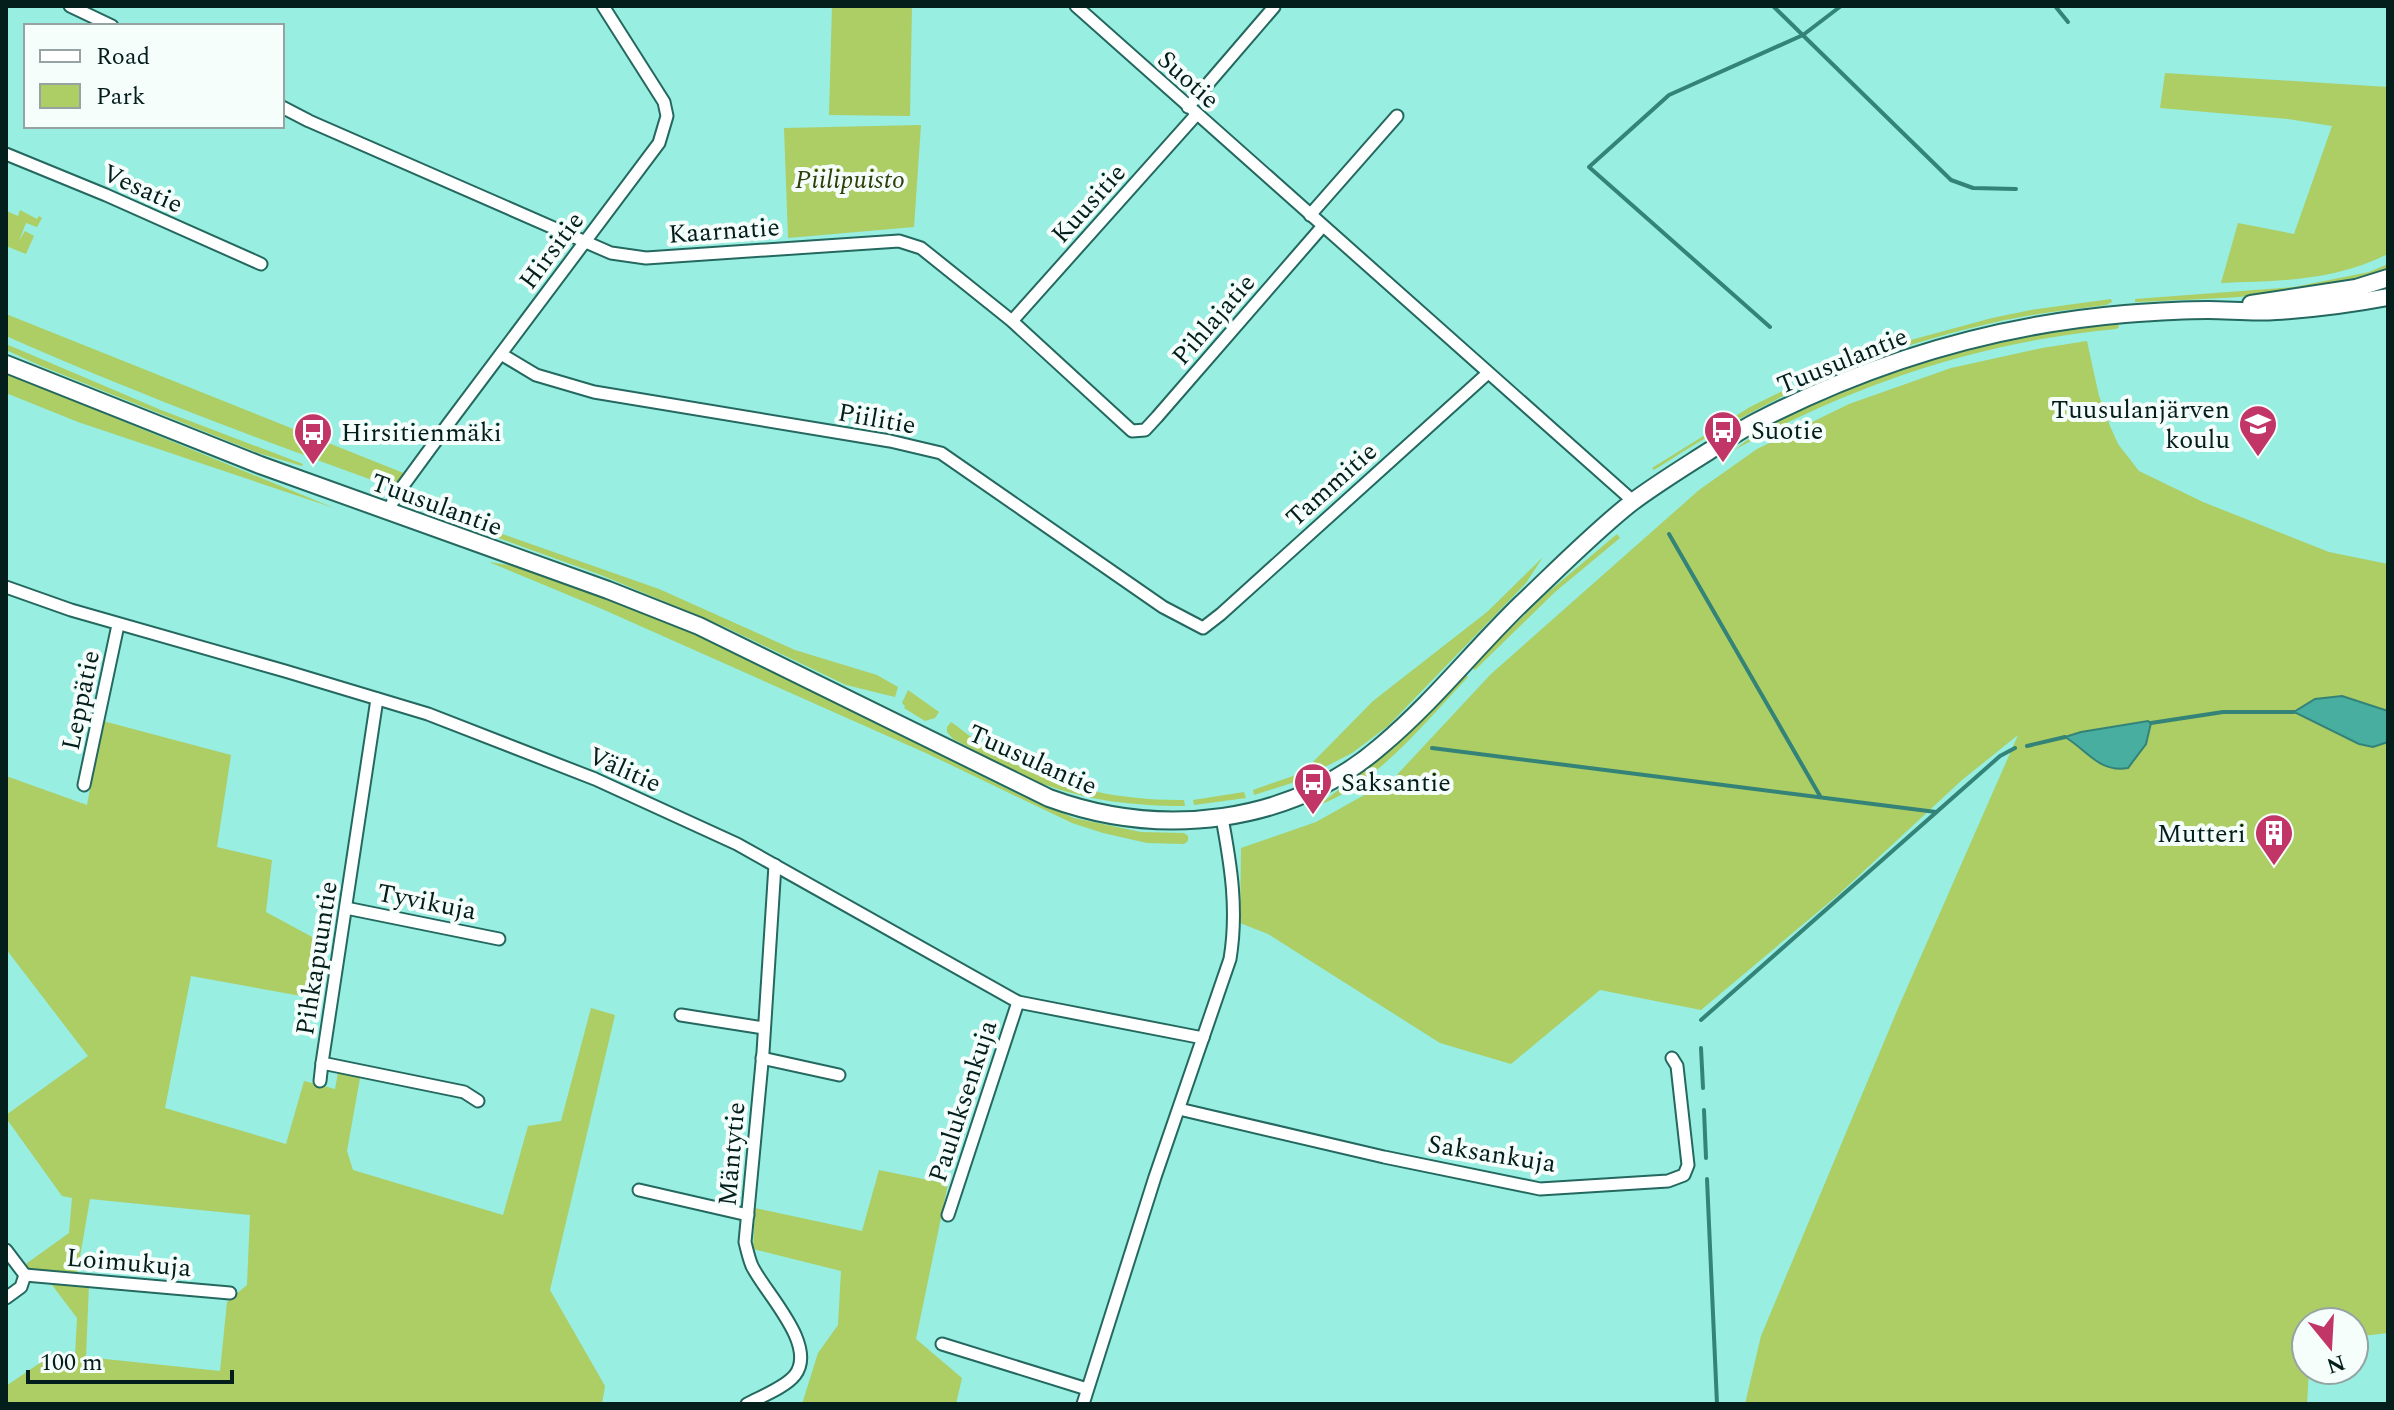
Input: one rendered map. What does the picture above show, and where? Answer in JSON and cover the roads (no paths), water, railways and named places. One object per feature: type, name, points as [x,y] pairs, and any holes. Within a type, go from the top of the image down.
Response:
[{"type":"main road","name":"Tuusulantie","points":[[2206,310],[2356,288],[2388,278]]},
{"type":"main road","name":"Tuusulantie","points":[[6,362],[260,465],[608,590],[699,626],[1059,801],[1107,816],[1191,821],[1253,811],[1297,797],[1366,758],[1437,693],[1518,607],[1633,501],[1753,423],[1823,389],[1958,342],[2023,328],[2123,314],[2206,310],[2273,312],[2388,297]]},
{"type":"street","points":[[70,6],[108,24]]},
{"type":"street","name":"Hirsitie","points":[[388,511],[397,494],[659,143],[667,116],[664,102],[603,6]]},
{"type":"street","name":"Suotie","points":[[1076,6],[1633,501]]},
{"type":"street","name":"Kuusitie","points":[[1012,321],[1192,111],[1274,7]]},
{"type":"street","name":"Kaarnatie","points":[[284,108],[611,253],[646,258],[899,241],[921,248],[1012,321],[1132,431]]},
{"type":"street","points":[[1310,215],[1397,116]]},
{"type":"street","name":"Vesatie","points":[[6,154],[261,264]]},
{"type":"street","name":"Pihlajatie","points":[[1132,431],[1145,430],[1322,227]]},
{"type":"street","name":"Piilitie","points":[[501,354],[536,375],[594,392],[890,441],[941,453],[1163,607],[1203,628]]},
{"type":"street","name":"Tammitie","points":[[1203,628],[1488,373]]},
{"type":"street","name":"Välitie","points":[[6,587],[118,625],[428,714],[595,779],[737,844],[1018,1002],[1203,1038]]},
{"type":"street","name":"Leppätie","points":[[84,785],[118,625]]},
{"type":"street","name":"Pihkapuuntie","points":[[377,699],[322,1063],[464,1092],[478,1101]]},
{"type":"street","points":[[1083,1404],[1230,959],[1235,930],[1229,853],[1222,818]]},
{"type":"street","name":"Mäntytie","points":[[747,1404],[795,1375],[800,1361],[800,1344],[751,1264],[745,1242],[775,865]]},
{"type":"street","name":"Tyvikuja","points":[[346,908],[499,939]]},
{"type":"street","name":"Pauluksenkuja","points":[[948,1215],[1018,1002]]},
{"type":"street","points":[[681,1015],[764,1028]]},
{"type":"street","points":[[762,1058],[839,1075]]},
{"type":"street","name":"Saksankuja","points":[[1179,1109],[1384,1157],[1540,1189],[1668,1181],[1684,1175],[1688,1165],[1677,1066],[1672,1058]]},
{"type":"street","points":[[320,1081],[322,1063]]},
{"type":"street","points":[[639,1190],[748,1215]]},
{"type":"street","points":[[6,1250],[25,1275],[21,1287],[6,1298]]},
{"type":"street","name":"Loimukuja","points":[[25,1275],[230,1293]]},
{"type":"street","points":[[942,1344],[1087,1389]]},
{"type":"waterway","points":[[1773,6],[1951,180],[1973,188],[2016,189]]},
{"type":"waterway","points":[[1770,327],[1589,167],[1669,95],[1803,35],[1841,6]]},
{"type":"waterway","points":[[2055,6],[2068,22]]},
{"type":"waterway","points":[[1669,534],[1820,796]]},
{"type":"waterway","points":[[2151,723],[2223,712],[2294,712]]},
{"type":"waterway","points":[[2027,746],[2065,737]]},
{"type":"waterway","points":[[1432,748],[1936,812]]},
{"type":"waterway","points":[[1701,1020],[2000,756],[2015,748]]},
{"type":"waterway","points":[[1701,1048],[1703,1088]]},
{"type":"waterway","points":[[1704,1110],[1706,1158]]},
{"type":"waterway","points":[[1707,1179],[1717,1404]]},
{"type":"place","name":"Tuusulanjärven koulu","points":[[2258,458]]},
{"type":"place","name":"Suotie","points":[[1723,464]]},
{"type":"place","name":"Hirsitienmäki","points":[[313,466]]},
{"type":"place","name":"Saksantie","points":[[1313,816]]},
{"type":"place","name":"Mutteri","points":[[2274,867]]},
{"type":"park label","name":"Piilipuisto","points":[[850,179]]}]
